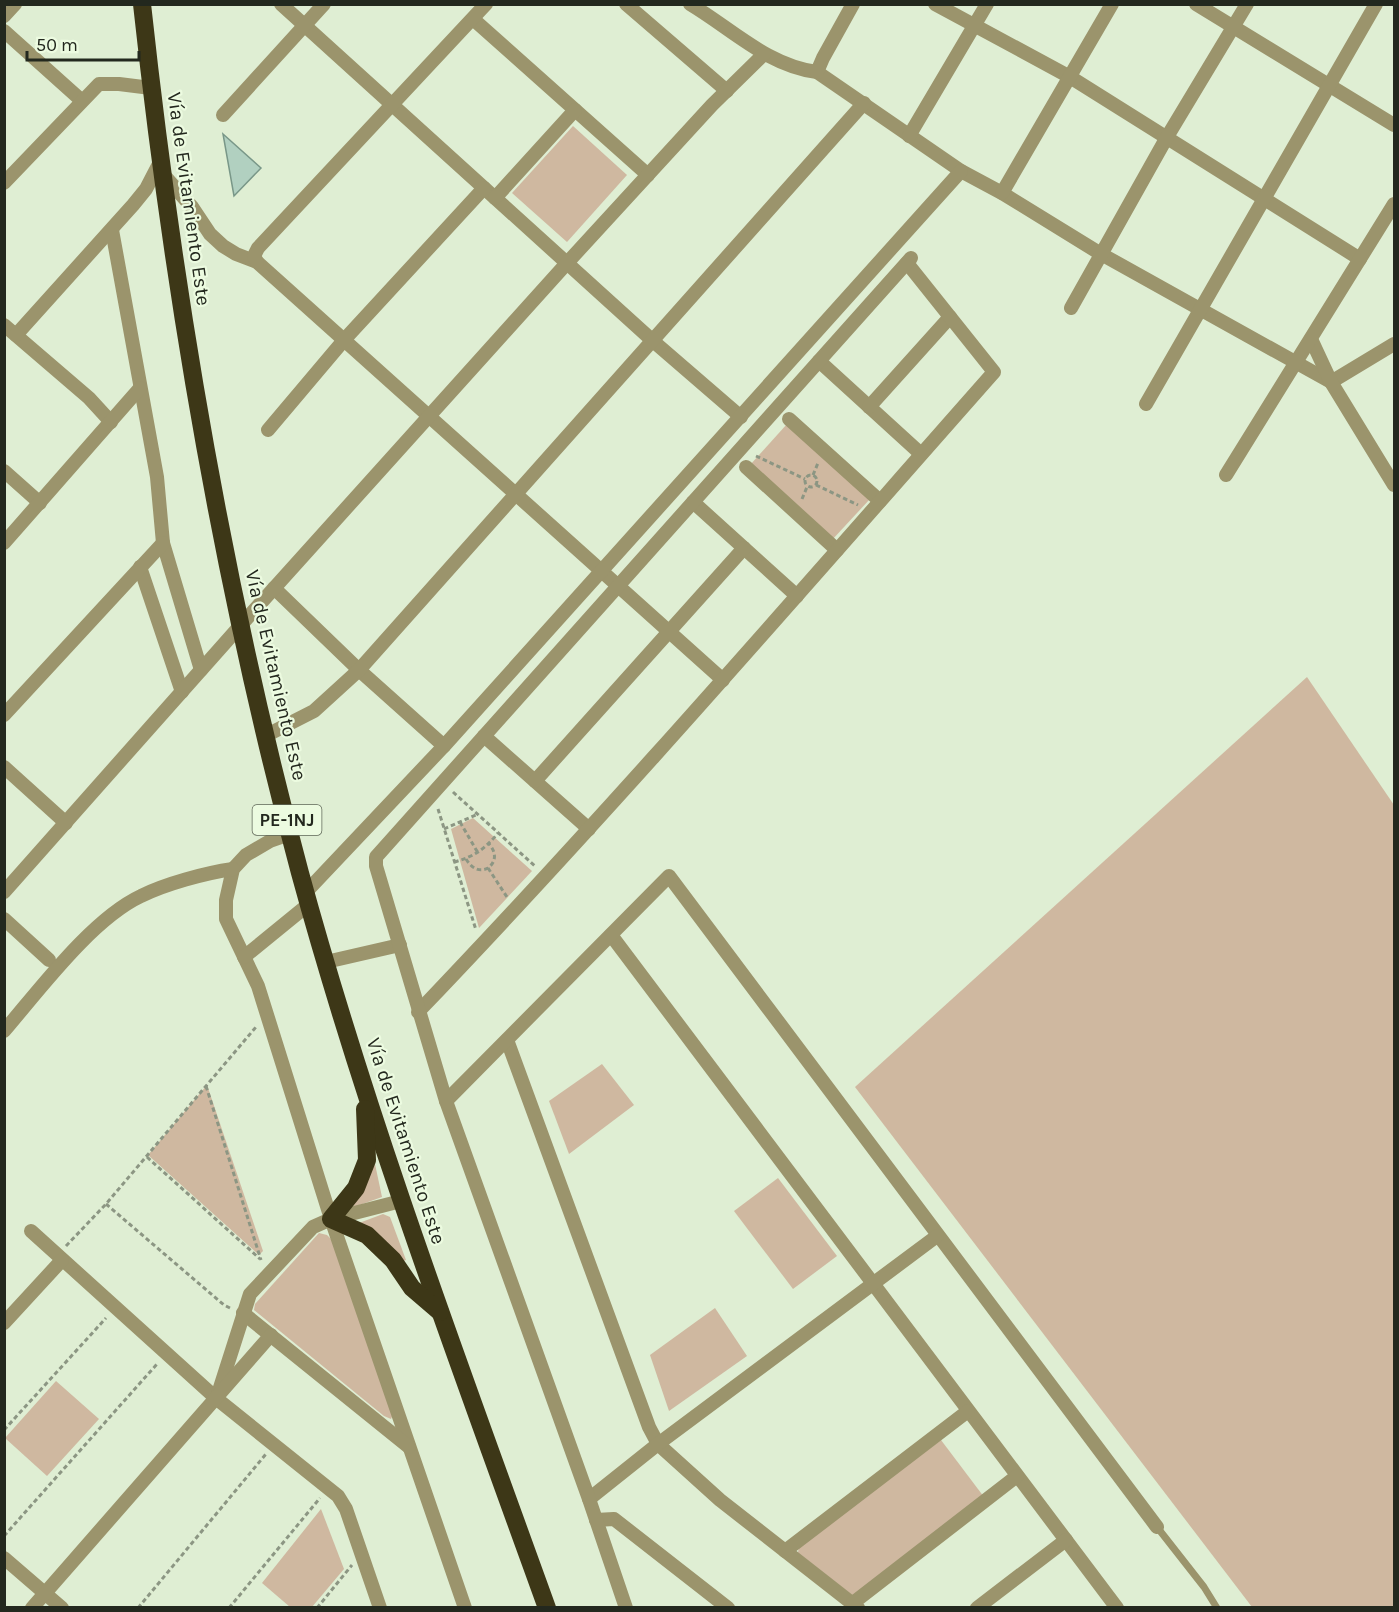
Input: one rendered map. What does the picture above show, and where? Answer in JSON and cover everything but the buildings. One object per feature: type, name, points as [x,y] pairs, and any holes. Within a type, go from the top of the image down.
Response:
[{"type":"highway","name":"Vía de Evitamiento Este","points":[[142,4],[178,294],[240,626],[265,736],[290,834],[364,1089],[401,1201],[547,1608]]},
{"type":"highway","points":[[364,1089],[366,1160],[356,1188],[331,1219],[367,1235],[393,1260],[412,1288],[441,1313]]},
{"type":"street","points":[[4,16],[15,4]]},
{"type":"street","points":[[281,4],[653,341],[741,417]]},
{"type":"street","points":[[223,115],[324,4]]},
{"type":"street","points":[[257,262],[254,256],[258,248],[486,4]]},
{"type":"street","points":[[626,4],[727,91]]},
{"type":"street","points":[[690,4],[764,54],[797,70],[817,72],[961,171],[1002,193],[1101,254],[1331,382]]},
{"type":"street","points":[[712,17],[720,4]]},
{"type":"street","points":[[817,72],[853,4]]},
{"type":"street","points":[[935,4],[1070,78],[1360,259]]},
{"type":"street","points":[[909,136],[987,4]]},
{"type":"street","points":[[1002,193],[1112,4]]},
{"type":"street","points":[[1196,4],[1395,125]]},
{"type":"street","points":[[1071,308],[1167,137],[1247,4]]},
{"type":"street","points":[[1146,404],[1376,4]]},
{"type":"street","points":[[473,19],[648,175]]},
{"type":"street","points":[[4,31],[81,100]]},
{"type":"street","points":[[4,892],[567,263],[764,54]]},
{"type":"street","points":[[4,183],[81,100],[99,84],[151,88]]},
{"type":"street","points":[[265,736],[314,711],[359,670],[864,103]]},
{"type":"street","points":[[495,198],[575,110]]},
{"type":"street","points":[[16,335],[112,230],[161,168],[210,234],[223,246],[257,262],[723,680]]},
{"type":"street","points":[[244,957],[308,898],[600,570],[741,417],[961,171]]},
{"type":"street","points":[[268,430],[344,340],[484,188]]},
{"type":"street","points":[[1226,475],[1395,204]]},
{"type":"street","points":[[112,230],[157,477],[163,543],[201,670]]},
{"type":"street","points":[[418,1012],[589,829],[994,372],[909,261],[376,856],[376,866],[418,1012],[446,1101],[626,1608]]},
{"type":"street","points":[[869,406],[950,317]]},
{"type":"street","points":[[4,325],[89,398],[111,422]]},
{"type":"street","points":[[1311,339],[1331,382],[1393,480]]},
{"type":"street","points":[[1331,382],[1395,344]]},
{"type":"street","points":[[819,361],[921,454]]},
{"type":"street","points":[[4,543],[140,388]]},
{"type":"street","points":[[789,419],[880,501]]},
{"type":"street","points":[[746,467],[837,550]]},
{"type":"street","points":[[4,471],[40,503]]},
{"type":"street","points":[[693,502],[797,596]]},
{"type":"street","points":[[4,715],[163,543]]},
{"type":"street","points":[[535,781],[744,548]]},
{"type":"street","points":[[140,567],[182,692]]},
{"type":"street","points":[[274,588],[359,670],[444,746]]},
{"type":"street","points":[[484,735],[589,829]]},
{"type":"street","points":[[4,767],[66,823]]},
{"type":"street","points":[[290,834],[270,841],[246,855],[233,869],[226,900],[226,919],[258,986],[331,1219],[410,1448],[461,1606]]},
{"type":"street","points":[[4,1031],[81,944],[119,909],[141,896],[208,873],[233,869]]},
{"type":"street","points":[[446,1101],[669,876],[1157,1527]]},
{"type":"street","points":[[4,919],[49,960]]},
{"type":"street","points":[[610,935],[1114,1606]]},
{"type":"street","points":[[326,962],[400,945]]},
{"type":"street","points":[[507,1040],[649,1427],[658,1444],[720,1500],[856,1606],[1017,1476]]},
{"type":"street","points":[[217,1399],[250,1294],[312,1227],[331,1219],[401,1201]]},
{"type":"street","points":[[31,1231],[217,1399],[338,1496],[346,1509],[380,1608]]},
{"type":"street","points":[[589,1499],[658,1444],[937,1236]]},
{"type":"street","points":[[4,1323],[62,1260]]},
{"type":"street","points":[[243,1313],[410,1448]]},
{"type":"street","points":[[32,1608],[271,1335]]},
{"type":"street","points":[[785,1551],[968,1411]]},
{"type":"street","points":[[596,1520],[614,1519],[728,1608]]},
{"type":"street","points":[[977,1608],[1066,1540]]},
{"type":"street","points":[[4,1558],[62,1608]]},
{"type":"lane","points":[[1157,1527],[1218,1608]]},
{"type":"path","points":[[756,456],[805,479]]},
{"type":"path","points":[[805,479],[808,475],[815,476],[816,485]]},
{"type":"path","points":[[805,479],[808,488],[816,485]]},
{"type":"path","points":[[816,485],[864,508]]},
{"type":"path","points":[[453,792],[546,876]]},
{"type":"path","points":[[438,809],[481,946]]},
{"type":"path","points":[[444,829],[478,814]]},
{"type":"path","points":[[460,822],[478,853]]},
{"type":"path","points":[[454,862],[478,853],[498,833]]},
{"type":"path","points":[[466,859],[474,868],[481,870],[488,868],[493,862],[495,853],[489,844]]},
{"type":"path","points":[[488,868],[508,900]]},
{"type":"path","points":[[62,1260],[66,1245],[106,1204],[267,1015]]},
{"type":"path","points":[[206,1086],[261,1260]]},
{"type":"path","points":[[146,1156],[273,1270]]},
{"type":"path","points":[[106,1204],[224,1305],[243,1313]]},
{"type":"path","points":[[4,1430],[115,1307]]},
{"type":"path","points":[[4,1536],[167,1354]]},
{"type":"path","points":[[138,1608],[274,1444]]},
{"type":"path","points":[[229,1608],[328,1488]]},
{"type":"path","points":[[317,1608],[362,1554]]},
{"type":"shaded area","points":[[573,126],[627,175],[567,242],[512,193]]},
{"type":"shaded area","points":[[787,424],[870,499],[832,540],[750,465]]},
{"type":"shaded area","points":[[1307,677],[1394,805],[1394,1607],[1252,1607],[855,1087]]},
{"type":"shaded area","points":[[473,818],[532,871],[479,928],[451,829]]},
{"type":"shaded area","points":[[602,1064],[634,1105],[569,1154],[549,1101]]},
{"type":"shaded area","points":[[207,1085],[263,1251],[259,1255],[148,1155]]},
{"type":"shaded area","points":[[375,1164],[382,1197],[354,1207],[351,1202]]},
{"type":"shaded area","points":[[778,1178],[837,1256],[793,1289],[734,1211]]},
{"type":"shaded area","points":[[383,1214],[390,1217],[406,1260],[401,1262],[359,1223]]},
{"type":"shaded area","points":[[319,1233],[327,1235],[334,1242],[394,1412],[391,1419],[384,1416],[254,1310],[255,1304]]},
{"type":"shaded area","points":[[715,1308],[747,1356],[669,1411],[650,1355]]},
{"type":"shaded area","points":[[56,1381],[99,1419],[47,1476],[5,1438]]},
{"type":"shaded area","points":[[941,1440],[984,1497],[853,1596],[798,1553],[799,1545]]},
{"type":"shaded area","points":[[321,1509],[344,1569],[312,1607],[290,1607],[262,1583]]}]
